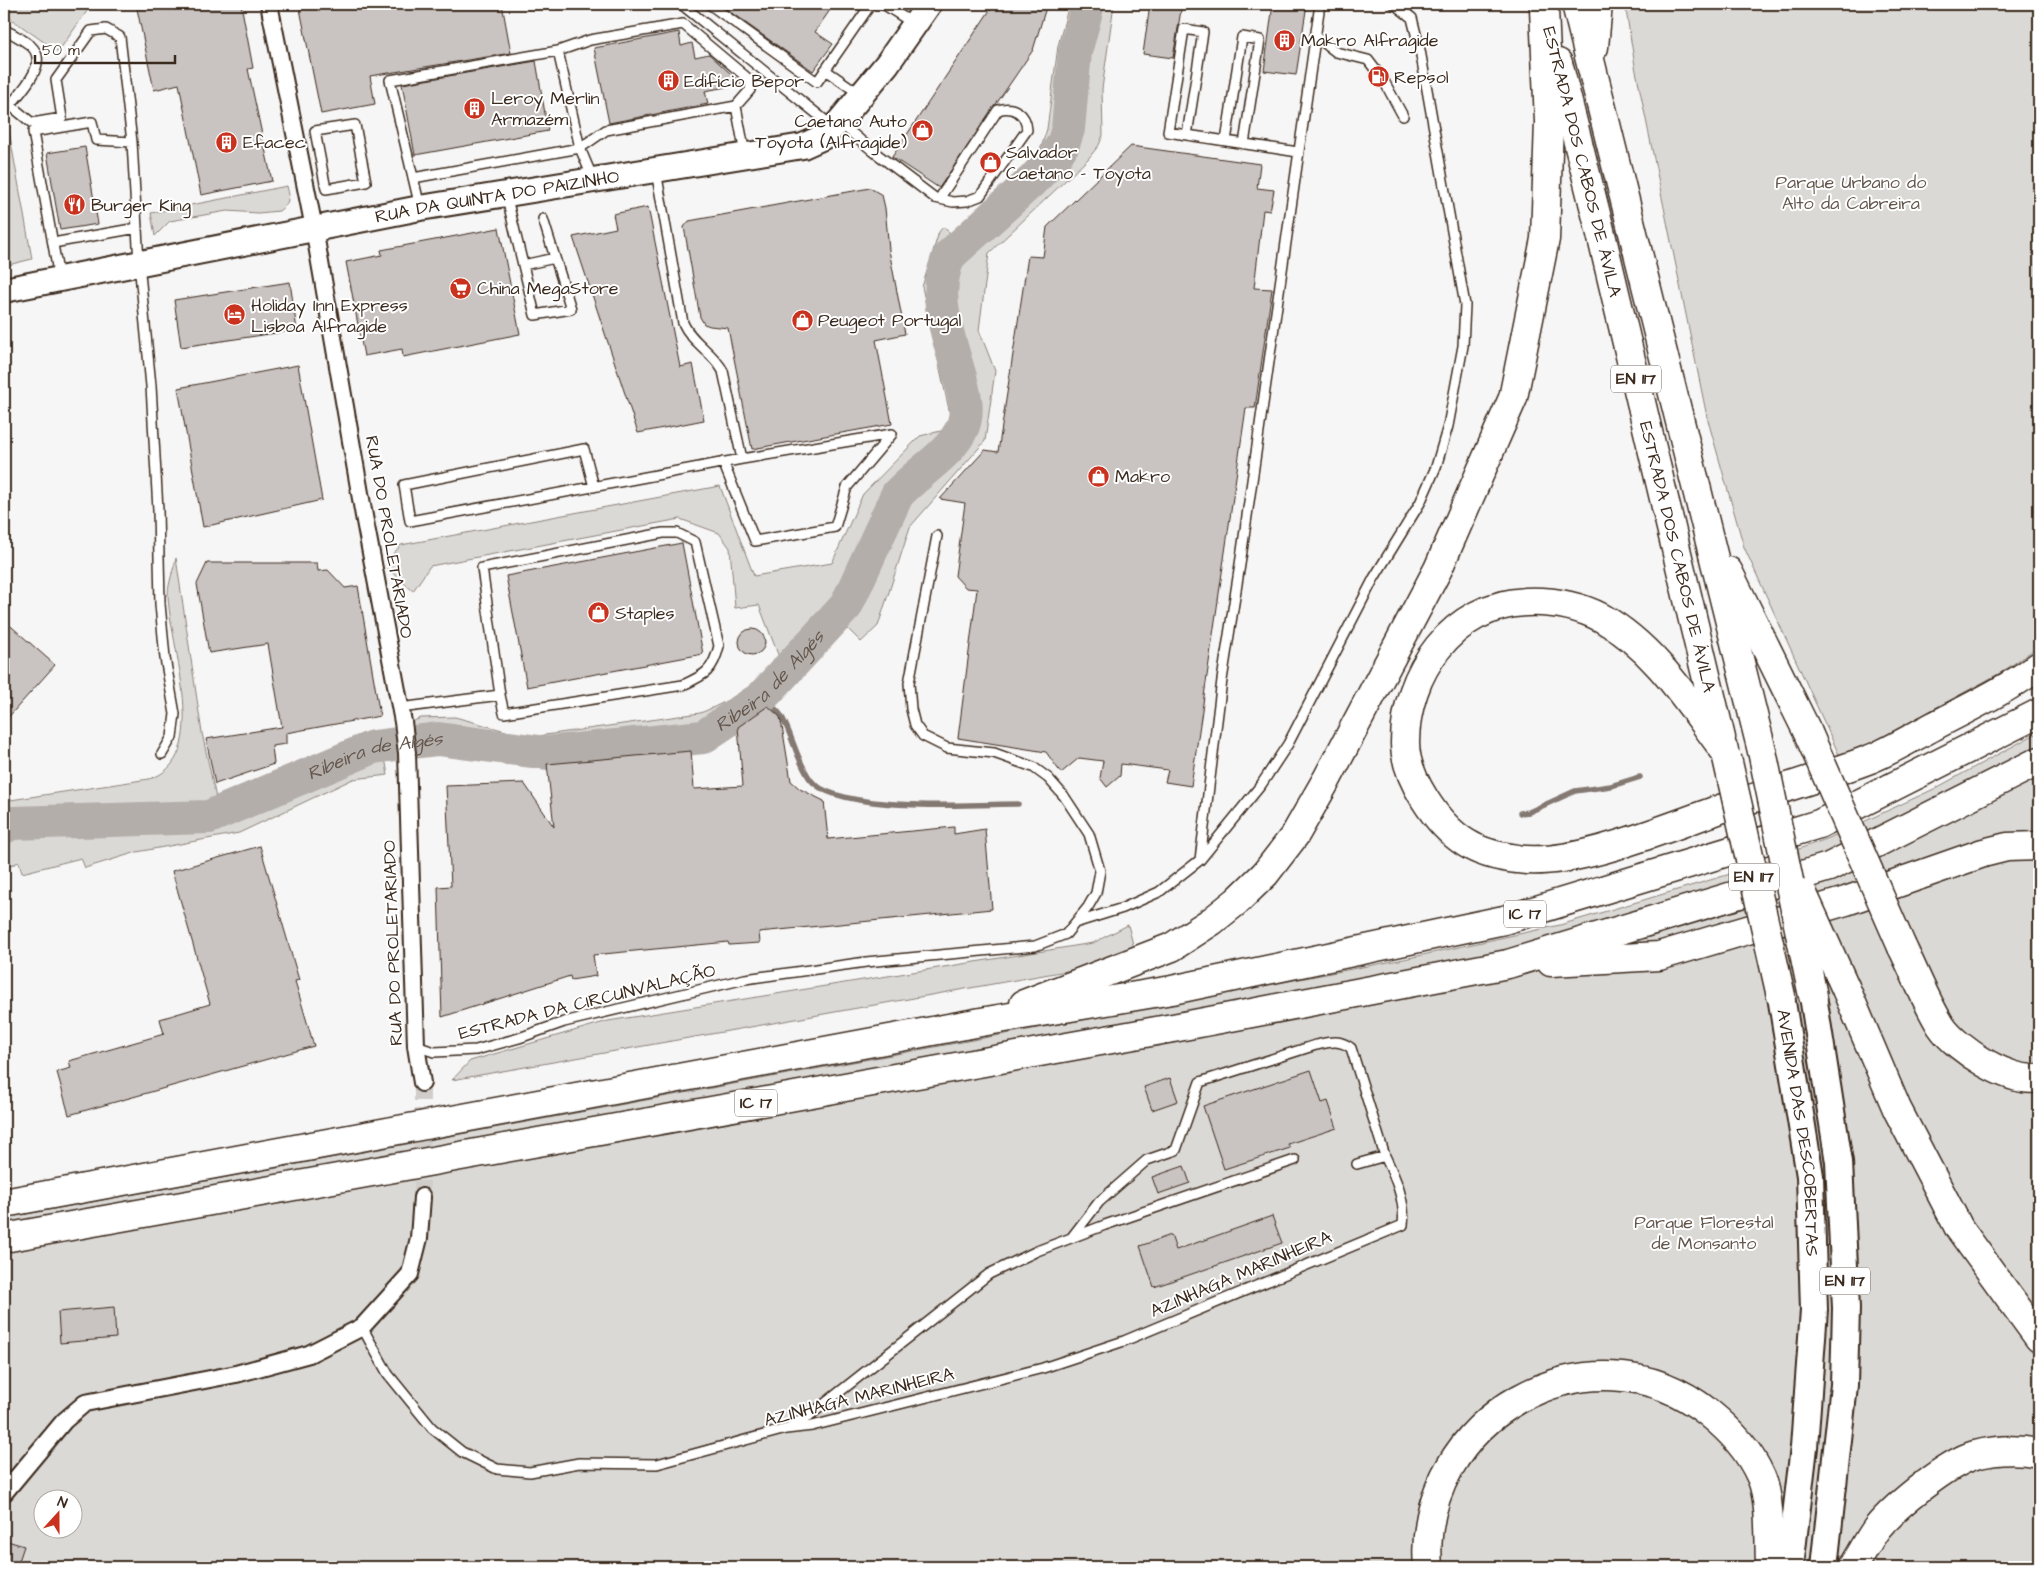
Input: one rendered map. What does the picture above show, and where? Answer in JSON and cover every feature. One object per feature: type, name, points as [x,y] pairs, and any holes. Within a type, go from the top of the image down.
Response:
[{"type":"highway","name":"ESTRADA DOS CABOS DE ÁVILA","points":[[1576,4],[1703,521]]},
{"type":"highway","points":[[1592,66],[1598,4]]},
{"type":"highway","name":"ESTRADA DOS CABOS DE ÁVILA","points":[[1543,6],[1601,234],[1725,754]]},
{"type":"highway","points":[[981,1022],[1071,984],[1134,964],[1172,948],[1212,921],[1237,901],[1264,874],[1294,835],[1327,779],[1438,569],[1513,398],[1545,239],[1549,122],[1543,6]]},
{"type":"highway","points":[[1703,521],[1808,733],[1902,947],[1942,1027],[1960,1045],[1980,1060],[2010,1076],[2039,1078]]},
{"type":"highway","name":"EN 117","points":[[1703,521],[1762,751],[1813,996]]},
{"type":"highway","points":[[1725,754],[1686,699],[1646,651],[1604,619],[1560,602],[1510,603],[1484,612],[1459,626],[1437,647],[1421,670],[1410,704],[1405,745],[1413,774],[1426,803],[1442,824],[1466,843],[1491,854],[1519,860],[1548,861],[1596,851],[1872,758],[2013,685],[2039,666]]},
{"type":"highway","name":"IC 17","points":[[4,1203],[981,1022],[1172,990],[1504,920],[1820,824],[2039,713]]},
{"type":"highway","name":"EN 117","points":[[1725,754],[1781,996]]},
{"type":"highway","name":"IC 17","points":[[4,1238],[1173,1028],[1508,964],[1829,867],[2039,761]]},
{"type":"highway","points":[[1508,964],[1659,956],[1846,901],[2007,847],[2039,846]]},
{"type":"highway","name":"EN 117","points":[[1782,848],[1846,989],[1897,1109],[1959,1228],[2039,1338]]},
{"type":"highway","points":[[1428,1567],[1426,1546],[1438,1493],[1453,1460],[1468,1438],[1507,1406],[1556,1382],[1614,1376],[1642,1378],[1672,1389],[1722,1424],[1746,1449],[1762,1478],[1768,1516],[1770,1567]]},
{"type":"highway","points":[[1853,1567],[1877,1528],[1915,1492],[1951,1467],[1974,1455],[2025,1450],[2039,1453]]},
{"type":"main road","name":"AVENIDA DAS DESCOBERTAS","points":[[1781,996],[1810,1176],[1814,1310],[1804,1447],[1790,1567]]},
{"type":"main road","name":"AVENIDA DAS DESCOBERTAS","points":[[1813,996],[1839,1162],[1846,1308],[1844,1385],[1824,1567]]},
{"type":"street","name":"RUA DO PROLETARIADO","points":[[269,4],[314,228],[364,516],[402,715],[407,753],[416,1046],[422,1083]]},
{"type":"street","name":"RUA DA QUINTA DO PAIZINHO","points":[[4,290],[420,208],[656,168],[803,146],[823,137],[836,125],[861,95],[929,4]]},
{"type":"street","points":[[4,1493],[64,1421],[85,1403],[236,1374],[308,1354],[362,1327],[410,1274],[419,1238],[422,1197]]},
{"type":"lane","points":[[681,4],[836,125],[939,199],[960,201],[980,196],[1027,130],[1026,123],[1019,112],[1012,108],[998,110],[939,199]]},
{"type":"lane","points":[[710,4],[817,82],[870,4]]},
{"type":"lane","points":[[883,4],[914,24]]},
{"type":"lane","points":[[1200,860],[1222,680],[1320,4]]},
{"type":"lane","points":[[1078,922],[1123,908],[1160,892],[1200,860],[1261,785],[1288,744],[1374,578],[1420,503],[1436,467],[1448,426],[1463,346],[1464,305],[1420,50],[1412,18],[1394,4]]},
{"type":"lane","points":[[413,178],[580,148],[606,130],[736,106],[750,90],[752,80],[683,24],[590,40],[558,51],[390,80],[420,208]]},
{"type":"lane","points":[[4,28],[32,47],[38,59],[35,72],[4,113]]},
{"type":"lane","points":[[10,105],[32,123],[62,118],[56,80],[91,31],[106,29],[120,37],[132,142],[138,263],[151,395],[158,510],[160,604],[165,658],[175,714],[172,737],[162,754]]},
{"type":"lane","points":[[1187,135],[1203,32],[1184,29],[1168,132],[1187,135],[1226,141],[1244,144],[1298,152]]},
{"type":"lane","points":[[1315,36],[1336,52],[1368,60],[1384,81],[1403,116]]},
{"type":"lane","points":[[1226,141],[1242,37],[1260,40],[1244,144]]},
{"type":"lane","points":[[558,51],[580,148],[593,179]]},
{"type":"lane","points":[[825,70],[861,95]]},
{"type":"lane","points":[[736,106],[745,154]]},
{"type":"lane","points":[[59,278],[33,132],[92,122],[96,140],[132,142]]},
{"type":"lane","points":[[355,125],[366,182],[326,190],[319,157],[315,131],[355,125]]},
{"type":"lane","points":[[301,160],[319,157]]},
{"type":"lane","points":[[656,168],[683,323],[688,334],[716,359],[723,371],[742,459]]},
{"type":"lane","points":[[506,193],[535,315],[571,308],[543,218]]},
{"type":"lane","points":[[53,243],[137,228]]},
{"type":"lane","points":[[523,265],[555,258]]},
{"type":"lane","points":[[594,487],[584,449],[404,485],[410,522],[594,487],[723,462],[892,434],[847,487],[835,527],[754,542],[723,462]]},
{"type":"lane","points":[[662,533],[677,533],[695,542],[719,646],[716,659],[709,672],[683,685],[504,713],[500,695],[482,568],[662,533]]},
{"type":"lane","points":[[937,536],[909,683],[911,709],[915,725],[927,739],[947,748],[994,753],[1033,767],[1048,778],[1064,796],[1089,834],[1100,871],[1096,893],[1078,922]]},
{"type":"lane","points":[[402,715],[500,695]]},
{"type":"lane","name":"ESTRADA DA CIRCUNVALAÇÃO","points":[[416,1046],[434,1052],[476,1050],[573,1020],[745,979],[866,962],[1035,946],[1066,934],[1078,922]]},
{"type":"lane","points":[[1071,1238],[1099,1202],[1146,1160],[1176,1150],[1200,1082],[1316,1045],[1334,1041],[1343,1042],[1350,1048],[1385,1156],[1357,1164]]},
{"type":"lane","name":"AZINHAGA MARINHEIRA","points":[[362,1327],[388,1374],[432,1428],[462,1452],[497,1469],[530,1472],[579,1463],[657,1464],[786,1429],[812,1426],[1043,1368],[1124,1341],[1403,1225],[1404,1214],[1400,1195],[1385,1156]]},
{"type":"lane","points":[[786,1429],[809,1416],[989,1274],[1037,1251],[1071,1238],[1295,1160]]},
{"type":"green space","points":[[12,4],[92,4],[58,52],[7,16]]},
{"type":"green space","points":[[1069,4],[1114,4],[1102,89],[1103,135],[1099,145],[1088,159],[989,253],[979,330],[995,371],[985,441],[910,527],[878,626],[861,642],[846,627],[776,693],[780,696],[705,749],[535,765],[419,745],[384,752],[388,775],[353,779],[239,833],[137,852],[85,868],[81,858],[22,873],[19,862],[4,868],[4,801],[149,779],[169,768],[180,749],[184,726],[183,698],[168,595],[176,558],[202,733],[216,798],[334,748],[338,752],[421,718],[455,717],[513,733],[538,736],[700,713],[721,704],[744,690],[764,674],[779,657],[759,605],[735,608],[730,548],[719,533],[680,519],[430,566],[413,591],[388,569],[391,556],[401,545],[720,486],[754,576],[832,563],[863,494],[920,436],[953,428],[922,287],[939,232],[943,227],[953,235],[980,206],[1031,164],[1040,151],[1047,129],[1058,46]]},
{"type":"green space","name":"Parque Urbano do Alto da Cabreira","points":[[1625,4],[2039,4],[2039,646],[2002,672],[1841,759],[1744,547],[1707,417],[1635,66]]},
{"type":"green space","points":[[7,120],[32,259],[4,266],[4,125]]},
{"type":"green space","points":[[287,186],[289,195],[287,204],[279,211],[258,213],[227,211],[170,221],[155,236],[151,213]]},
{"type":"green space","name":"Parque Florestal de Monsanto","points":[[2039,732],[2039,1567],[4,1567],[4,1218],[1404,959],[1560,925],[1727,875],[1829,838],[1936,788]]},
{"type":"green space","points":[[1128,925],[1135,952],[1100,965],[452,1080],[470,1061],[608,1021],[1093,943]]},
{"type":"building","points":[[136,4],[241,4],[253,68],[248,69],[272,181],[201,195],[179,84],[154,90]]},
{"type":"building","points":[[299,4],[502,4],[511,53],[370,76],[375,104],[321,114]]},
{"type":"building","points":[[719,4],[834,4],[815,32],[833,44],[813,71]]},
{"type":"building","points":[[994,4],[1047,4],[1033,50],[939,188],[892,157]]},
{"type":"building","points":[[1150,4],[1182,4],[1173,58],[1143,54]]},
{"type":"building","name":"Makro Alfragide","points":[[1273,4],[1307,4],[1296,75],[1264,71]]},
{"type":"building","name":"Edifício Bepor","points":[[679,32],[681,46],[692,43],[695,57],[709,54],[742,84],[705,91],[708,104],[609,123],[594,48]]},
{"type":"building","name":"Leroy Merlin Armazém","points":[[536,61],[548,131],[415,155],[402,84]]},
{"type":"building","name":"Makro","points":[[1131,146],[1260,164],[1257,188],[1274,190],[1270,211],[1263,210],[1254,288],[1272,289],[1255,408],[1246,408],[1191,786],[1165,782],[1168,770],[1121,764],[1120,776],[1107,787],[1100,778],[1103,761],[1079,758],[1061,773],[1046,752],[958,738],[977,589],[966,588],[955,576],[965,503],[940,499],[985,450],[998,452],[1028,256],[1043,257],[1047,227]]},
{"type":"building","name":"Burger King","points":[[85,147],[98,224],[60,230],[47,153]]},
{"type":"building","name":"Peugeot Portugal","points":[[870,188],[882,195],[889,250],[905,334],[876,340],[892,424],[752,449],[728,328],[704,324],[700,317],[684,227],[689,221]]},
{"type":"building","points":[[648,207],[680,367],[693,364],[704,420],[638,433],[573,237],[616,228],[613,214]]},
{"type":"building","points":[[499,228],[520,334],[403,357],[402,349],[364,356],[346,262],[382,255],[381,250]]},
{"type":"building","name":"Holiday Inn Express Lisboa Alfragide","points":[[290,282],[297,330],[181,347],[174,300]]},
{"type":"building","points":[[298,365],[322,500],[203,527],[178,388]]},
{"type":"building","points":[[682,543],[703,654],[527,687],[506,576]]},
{"type":"building","points":[[207,563],[317,563],[318,571],[328,570],[345,588],[358,586],[380,716],[286,733],[286,744],[272,746],[274,764],[215,784],[206,739],[282,727],[268,644],[209,653],[197,584]]},
{"type":"building","points":[[4,620],[55,665],[4,722]]},
{"type":"building","points":[[752,629],[761,633],[765,642],[761,651],[752,655],[743,651],[739,642],[743,633]]},
{"type":"building","points":[[768,706],[780,717],[791,781],[800,789],[824,801],[828,839],[954,827],[954,834],[985,829],[992,909],[759,932],[760,943],[729,945],[728,942],[593,955],[596,976],[571,980],[570,976],[442,1017],[438,887],[451,886],[446,786],[524,783],[554,827],[547,764],[691,751],[694,789],[743,786],[738,727]]},
{"type":"building","points":[[260,846],[299,980],[295,981],[314,1046],[69,1115],[57,1072],[71,1068],[69,1061],[164,1034],[160,1019],[210,1004],[172,871]]},
{"type":"building","points":[[1311,1070],[1322,1103],[1328,1101],[1337,1128],[1288,1144],[1290,1148],[1224,1169],[1203,1106]]},
{"type":"building","points":[[1170,1078],[1178,1101],[1152,1110],[1144,1087]]},
{"type":"building","points":[[1184,1166],[1190,1183],[1158,1194],[1152,1177]]},
{"type":"building","points":[[1272,1216],[1282,1243],[1154,1287],[1140,1246],[1171,1235],[1176,1250]]},
{"type":"building","points":[[114,1307],[116,1338],[60,1343],[58,1312]]},
{"type":"building","points":[[4,1540],[24,1546],[17,1567],[4,1567]]},
{"type":"waterway","name":"Ribeira de Algés","points":[[4,827],[12,823],[209,817],[373,747],[438,739],[547,753],[703,737],[761,698],[846,606],[897,495],[942,455],[958,436],[963,426],[966,413],[964,395],[943,316],[941,300],[944,270],[950,255],[1034,179],[1056,155],[1063,144],[1068,129],[1075,52],[1088,4]]},
{"type":"waterway","points":[[761,698],[779,713],[798,757],[810,779],[824,790],[847,798],[907,805],[1018,804]]},
{"type":"waterway","points":[[1520,813],[1529,812],[1575,791],[1611,786],[1640,777]]},
{"type":"tunnel","points":[[422,1083],[422,1197]]},
{"type":"place","name":"Makro Alfragide","points":[[1285,40]]},
{"type":"place","name":"Repsol","points":[[1378,77]]},
{"type":"place","name":"Edifício Bepor","points":[[668,81]]},
{"type":"place","name":"Leroy Merlin Armazém","points":[[475,108]]},
{"type":"place","name":"Caetano Auto Toyota (Alfragide)","points":[[923,131]]},
{"type":"place","name":"Efacec","points":[[227,142]]},
{"type":"place","name":"Salvador Caetano - Toyota","points":[[990,162]]},
{"type":"place","name":"Burger King","points":[[75,205]]},
{"type":"place","name":"China MegaStore","points":[[461,288]]},
{"type":"place","name":"Holiday Inn Express Lisboa Alfragide","points":[[235,315]]},
{"type":"place","name":"Peugeot Portugal","points":[[802,320]]},
{"type":"place","name":"Makro","points":[[1099,476]]},
{"type":"place","name":"Staples","points":[[599,613]]}]
